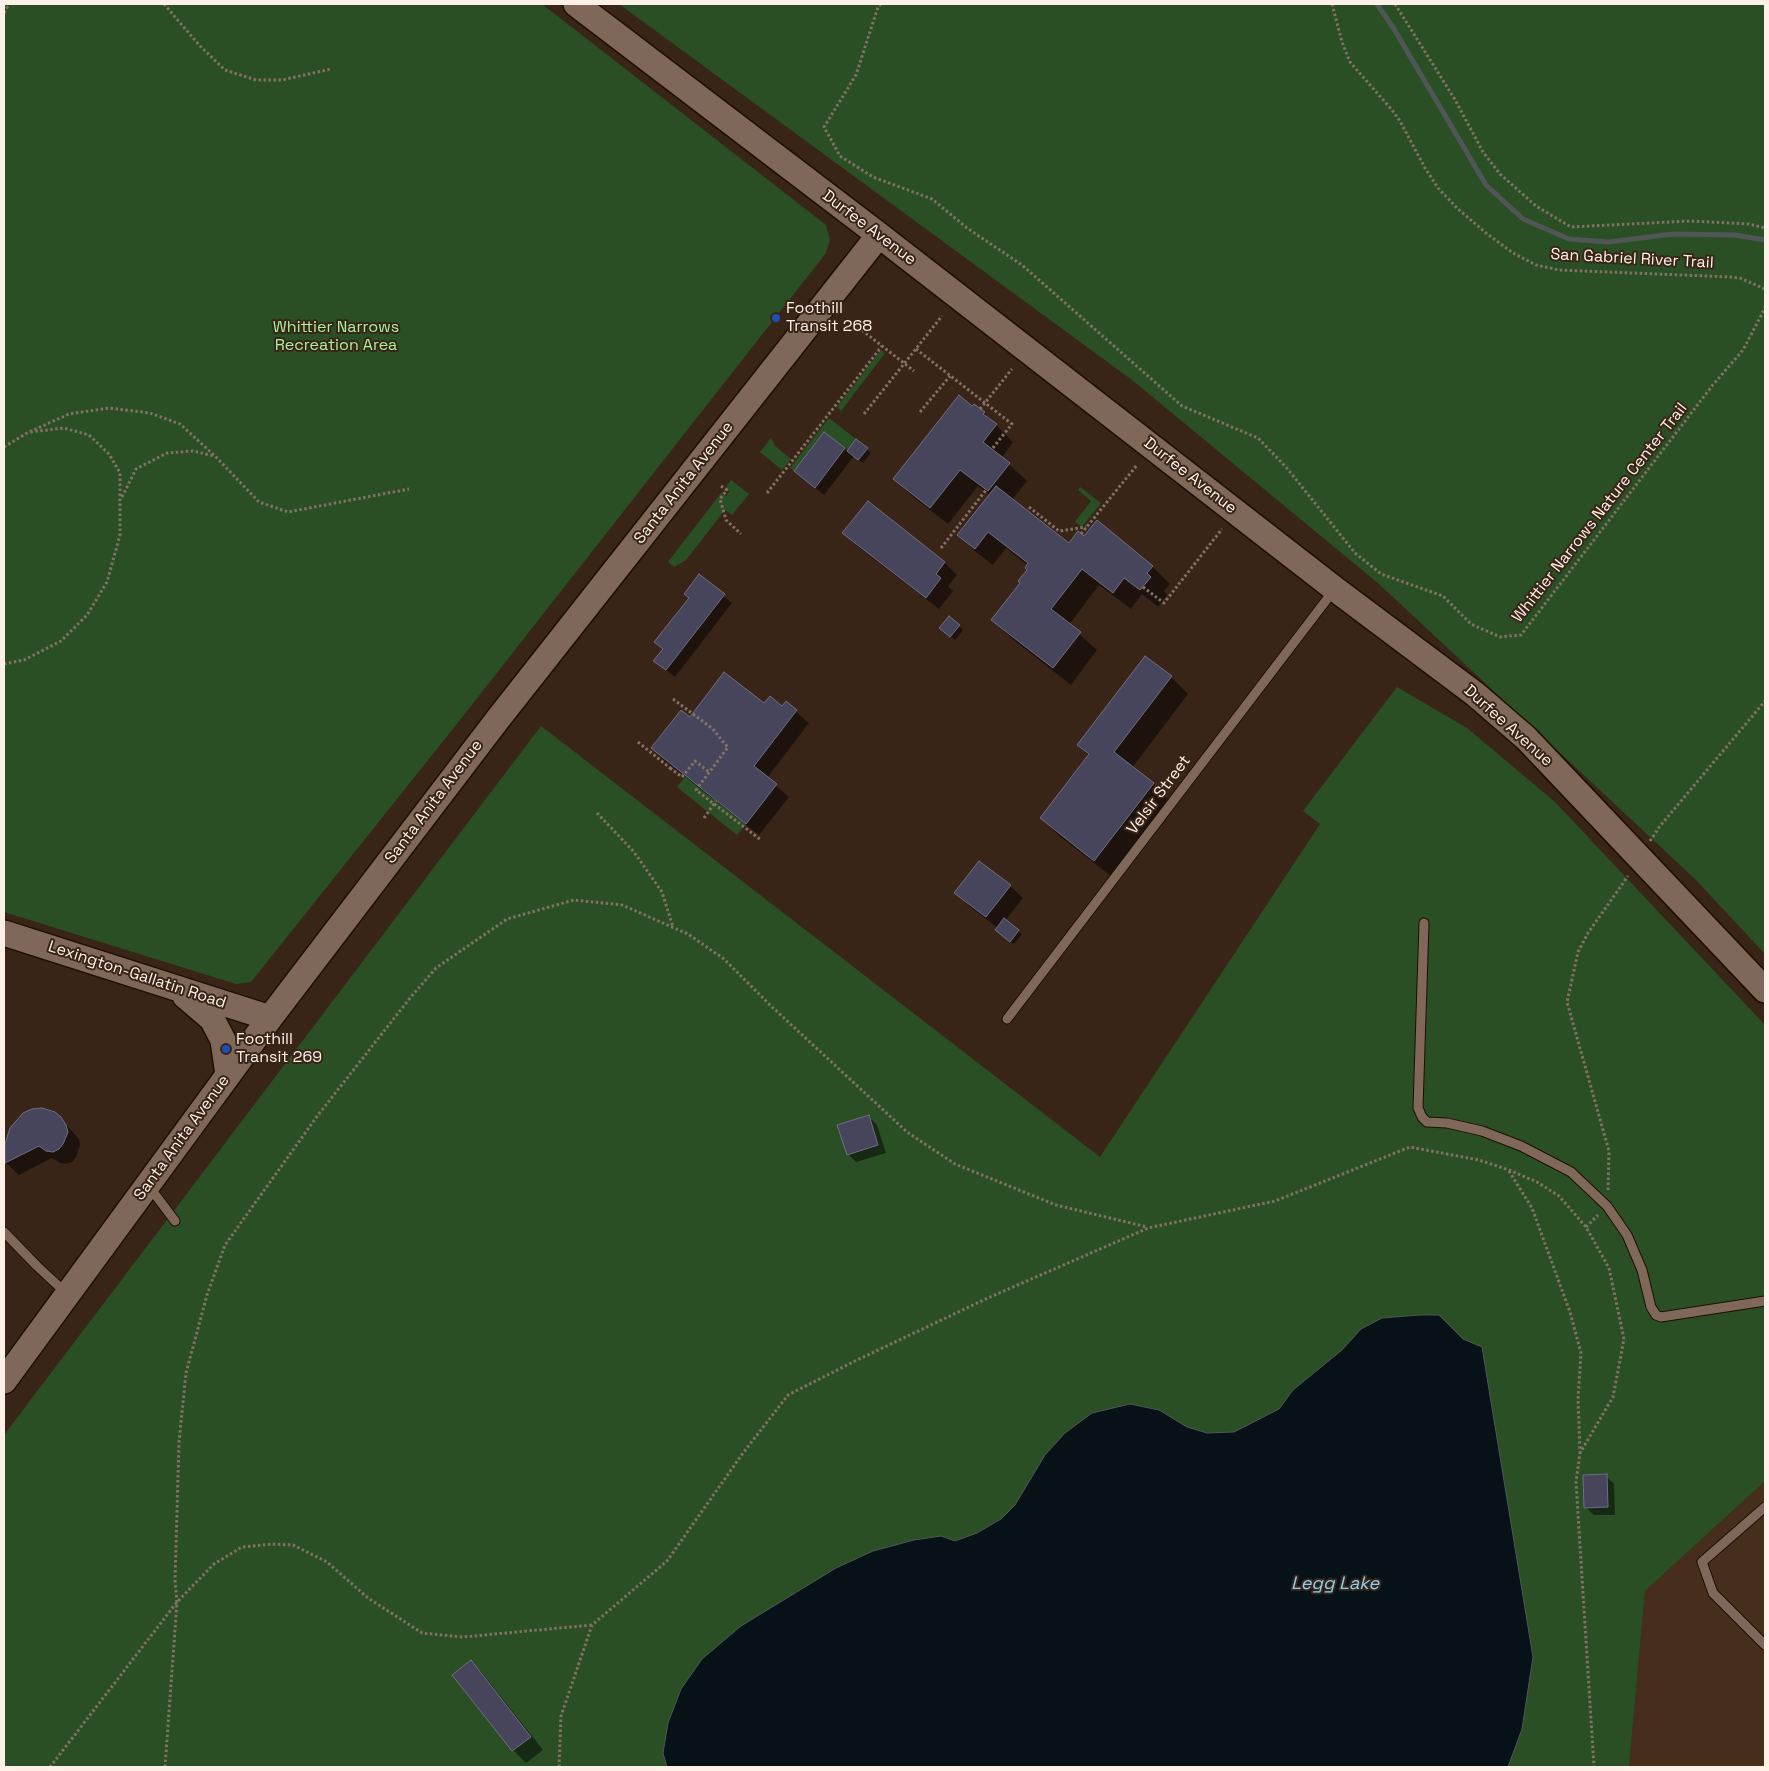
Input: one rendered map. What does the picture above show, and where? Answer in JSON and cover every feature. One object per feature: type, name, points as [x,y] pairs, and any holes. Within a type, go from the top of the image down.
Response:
[{"type":"main road","name":"Durfee Avenue","points":[[576,4],[880,235],[1335,589],[1431,659],[1475,694],[1526,738],[1765,990]]},
{"type":"main road","name":"Santa Anita Avenue","points":[[4,1381],[270,1018],[504,711],[880,235]]},
{"type":"main road","name":"Lexington-Gallatin Road","points":[[4,933],[270,1018]]},
{"type":"main road","points":[[176,988],[212,1019],[223,1040],[228,1075]]},
{"type":"lane","name":"Velsir Street","points":[[1007,1019],[1335,589]]},
{"type":"lane","points":[[1424,923],[1418,1108],[1422,1117],[1427,1122],[1447,1123],[1482,1131],[1521,1146],[1571,1172],[1607,1206],[1627,1235],[1642,1270],[1651,1306],[1656,1316],[1661,1318],[1765,1300]]},
{"type":"lane","points":[[148,1185],[176,1221]]},
{"type":"lane","points":[[4,1232],[67,1294]]},
{"type":"lane","points":[[1765,1508],[1702,1562],[1712,1592],[1765,1645]]},
{"type":"path","points":[[4,13],[9,4]]},
{"type":"path","points":[[164,4],[200,46],[226,70],[256,80],[282,80],[331,69]]},
{"type":"path","name":"Whittier Narrows Nature Center Trail","points":[[881,4],[878,8],[856,75],[824,127],[840,156],[873,177],[932,199],[967,228],[1022,265],[1182,406],[1258,438],[1286,467],[1355,553],[1381,574],[1443,596],[1471,624],[1500,637],[1521,635],[1712,386],[1743,350],[1765,305]]},
{"type":"path","name":"San Gabriel River Trail","points":[[1332,4],[1342,42],[1350,62],[1400,121],[1438,188],[1458,209],[1513,253],[1536,265],[1558,270],[1730,276],[1740,278],[1765,289]]},
{"type":"path","points":[[1395,4],[1454,98],[1483,152],[1500,174],[1536,206],[1571,227],[1691,221],[1749,224],[1765,228]]},
{"type":"path","points":[[864,414],[942,316]]},
{"type":"path","points":[[854,324],[914,371]]},
{"type":"path","points":[[767,493],[882,346]]},
{"type":"path","points":[[916,349],[1012,424],[992,449]]},
{"type":"path","points":[[980,409],[1012,369]]},
{"type":"path","points":[[920,412],[950,376]]},
{"type":"path","points":[[4,447],[27,433],[69,414],[109,408],[150,413],[180,424],[215,456],[259,502],[288,512],[409,489]]},
{"type":"path","points":[[4,664],[24,660],[61,641],[87,615],[106,582],[120,535],[120,473],[109,454],[89,435],[64,428],[27,433]]},
{"type":"path","points":[[813,435],[818,440]]},
{"type":"path","points":[[121,498],[136,469],[167,453],[193,451],[215,456]]},
{"type":"path","points":[[1081,534],[1137,464]]},
{"type":"path","points":[[721,486],[727,490],[720,499],[726,520],[741,534]]},
{"type":"path","points":[[940,548],[986,490]]},
{"type":"path","points":[[1029,507],[1059,531],[1087,527]]},
{"type":"path","points":[[1143,587],[1164,603],[1222,529]]},
{"type":"path","points":[[673,699],[710,727],[728,747],[696,790],[761,840]]},
{"type":"path","points":[[1586,1227],[1607,1206],[1609,1151],[1567,1002],[1578,952],[1660,826],[1765,701]]},
{"type":"path","points":[[688,710],[687,712],[692,715],[690,717]]},
{"type":"path","points":[[703,727],[705,726],[709,729],[710,727]]},
{"type":"path","points":[[638,742],[672,767],[682,778],[695,761],[708,774]]},
{"type":"path","points":[[704,818],[714,802]]},
{"type":"path","points":[[597,813],[634,852],[662,892],[674,927]]},
{"type":"path","points":[[165,1767],[177,1602],[174,1581],[179,1442],[186,1373],[195,1334],[225,1244],[318,1115],[436,968],[507,919],[574,900],[622,905],[674,927],[688,934],[724,959],[771,1006],[907,1132],[955,1164],[1056,1205],[1148,1228]]},
{"type":"path","points":[[559,1767],[560,1716],[592,1626],[666,1561],[743,1453],[788,1395],[990,1297],[1148,1228],[1275,1201],[1410,1147],[1479,1160],[1537,1182],[1559,1196],[1586,1227],[1609,1268],[1624,1339],[1612,1397],[1580,1453]]},
{"type":"path","points":[[1509,1170],[1532,1208],[1570,1312],[1582,1354],[1578,1399],[1580,1453],[1576,1482],[1594,1767]]},
{"type":"path","points":[[50,1767],[177,1602],[214,1564],[242,1547],[280,1544],[293,1545],[327,1562],[368,1598],[422,1633],[463,1637],[592,1626]]},
{"type":"shaded area","points":[[1765,1481],[1765,1767],[1629,1767],[1645,1591]]},
{"type":"green space","name":"Whittier Narrows Recreation Area","points":[[4,4],[542,4],[826,225],[830,240],[826,253],[460,720],[251,982],[236,984],[4,912]]},
{"type":"green space","points":[[619,4],[1765,4],[1765,954],[1695,879],[1379,584],[1132,380]]},
{"type":"green space","points":[[881,350],[885,353],[841,411],[837,407]]},
{"type":"green space","points":[[829,418],[856,439],[848,450],[824,432],[794,471],[790,468]]},
{"type":"green space","points":[[771,438],[775,446],[791,459],[782,470],[760,452]]},
{"type":"green space","points":[[731,480],[749,494],[732,515],[725,510],[686,560],[674,567],[668,562],[721,493],[726,496],[730,491],[726,487]]},
{"type":"green space","points":[[1080,487],[1101,503],[1082,527],[1075,522],[1091,501],[1078,490]]},
{"type":"green space","points":[[1397,687],[1467,728],[1555,802],[1765,1025],[1765,1481],[1645,1591],[1629,1767],[4,1767],[4,1435],[541,726],[1100,1157],[1320,824],[1303,811]]},
{"type":"green space","points":[[692,768],[706,780],[700,788],[746,824],[737,835],[677,787]]},
{"type":"water","name":"Legg Lake","points":[[1439,1315],[1463,1339],[1482,1347],[1533,1657],[1522,1729],[1508,1767],[667,1767],[663,1753],[668,1723],[681,1689],[702,1659],[741,1626],[836,1568],[873,1551],[914,1540],[941,1536],[955,1541],[977,1533],[1001,1519],[1015,1505],[1045,1455],[1065,1433],[1092,1413],[1130,1404],[1159,1410],[1187,1427],[1207,1433],[1234,1432],[1279,1409],[1293,1390],[1342,1350],[1361,1329],[1382,1318]]},
{"type":"building","points":[[959,395],[972,406],[974,404],[985,412],[983,414],[997,424],[983,442],[1010,463],[988,491],[960,470],[930,508],[893,479]]},
{"type":"building","points":[[824,432],[845,448],[815,488],[794,471]]},
{"type":"building","points":[[856,439],[868,448],[858,460],[847,451]]},
{"type":"building","points":[[996,486],[1069,543],[1078,531],[1084,536],[1097,520],[1153,566],[1147,573],[1151,577],[1140,590],[1124,578],[1113,593],[1082,569],[1051,609],[1081,632],[1053,668],[991,620],[1020,583],[1018,581],[1027,570],[1025,568],[1028,563],[988,532],[975,549],[957,535]]},
{"type":"building","points":[[868,501],[945,562],[936,574],[941,578],[926,598],[842,533]]},
{"type":"building","points":[[699,574],[725,594],[666,670],[653,661],[663,649],[654,642],[689,598],[684,594]]},
{"type":"building","points":[[949,616],[960,625],[950,637],[939,628]]},
{"type":"building","points":[[1145,656],[1172,676],[1114,752],[1154,783],[1094,861],[1040,818],[1089,754],[1077,745]]},
{"type":"building","points":[[724,672],[764,703],[770,696],[782,706],[786,701],[797,710],[754,766],[777,784],[746,824],[651,748],[681,710],[690,717]]},
{"type":"building","points":[[979,861],[1011,885],[986,917],[954,893]]},
{"type":"building","points":[[1004,918],[1019,930],[1010,942],[995,930]]},
{"type":"building","points":[[42,1108],[55,1112],[66,1125],[68,1132],[63,1144],[53,1152],[46,1151],[39,1146],[5,1163],[5,1144],[10,1128],[23,1113],[32,1109]]},
{"type":"building","points":[[869,1115],[878,1145],[847,1155],[837,1125]]},
{"type":"building","points":[[1607,1474],[1608,1507],[1584,1508],[1583,1475]]},
{"type":"building","points":[[471,1660],[531,1737],[512,1751],[452,1675]]},
{"type":"waterway","points":[[1377,4],[1394,29],[1486,185],[1523,219],[1569,239],[1609,242],[1673,234],[1735,235],[1765,240]]},
{"type":"place","name":"Foothill Transit 268","points":[[776,318]]},
{"type":"place","name":"Foothill Transit 269","points":[[226,1049]]}]
